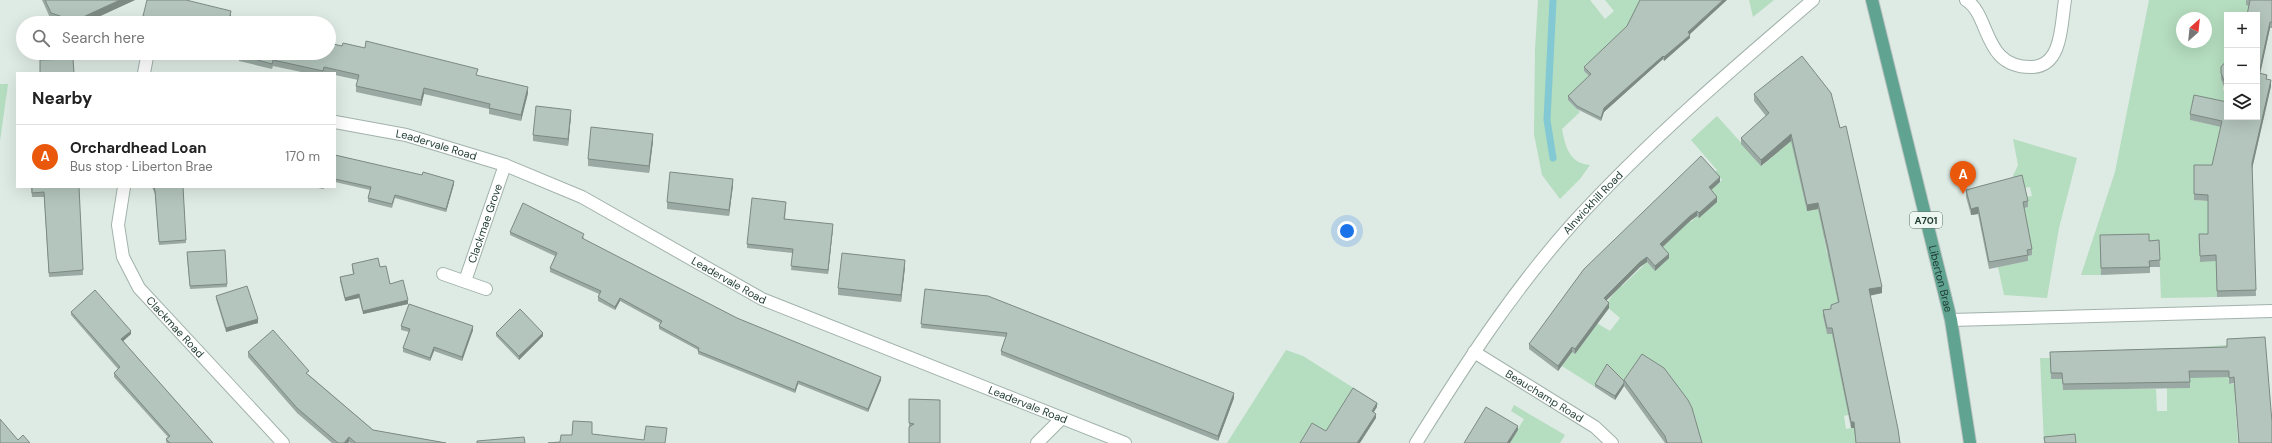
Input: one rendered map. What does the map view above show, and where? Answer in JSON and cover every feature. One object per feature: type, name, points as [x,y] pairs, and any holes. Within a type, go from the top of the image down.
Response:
[{"type":"main road","name":"Liberton Brae","points":[[1872,0],[1951,320],[1970,443]]},
{"type":"street","name":"Alnwickhill Road","points":[[1416,443],[1474,352],[1514,294],[1574,222],[1676,118],[1813,0]]},
{"type":"street","points":[[1966,0],[1976,12],[1996,51],[2018,65],[2031,67],[2044,66],[2053,59],[2056,51],[2065,0]]},
{"type":"street","points":[[144,72],[146,60]]},
{"type":"street","name":"Leadervale Road","points":[[336,122],[406,135],[505,165],[582,197],[762,298],[1125,443]]},
{"type":"street","name":"Clackmae Grove","points":[[465,281],[505,165]]},
{"type":"street","name":"Clackmae Road","points":[[124,188],[118,225],[123,257],[139,288],[283,443]]},
{"type":"street","points":[[443,274],[486,289]]},
{"type":"street","points":[[1951,320],[2272,311]]},
{"type":"street","name":"Beauchamp Road","points":[[1474,352],[1595,426],[1612,443]]},
{"type":"street","points":[[1037,443],[1062,419]]},
{"type":"green space","points":[[1538,0],[1590,0],[1605,19],[1614,11],[1605,0],[1641,0],[1642,15],[1584,71],[1591,78],[1568,100],[1580,112],[1562,129],[1567,148],[1573,158],[1583,164],[1590,165],[1580,179],[1560,199],[1542,175],[1534,134],[1535,50]]},
{"type":"green space","points":[[1749,0],[1774,0],[1753,17]]},
{"type":"green space","points":[[2149,0],[2247,0],[2250,6],[2249,12],[2224,12],[2224,72],[2221,76],[2224,82],[2224,109],[2190,120],[2222,127],[2253,166],[2252,171],[2194,171],[2194,200],[2208,201],[2208,209],[2253,232],[2255,239],[2199,240],[2200,261],[2216,261],[2217,297],[2161,298],[2159,247],[2101,242],[2101,275],[2081,275],[2115,172]]},
{"type":"green space","points":[[0,84],[8,84],[0,141]]},
{"type":"green space","points":[[1833,103],[1819,208],[1834,235],[1824,238],[1827,254],[1838,252],[1848,300],[1823,316],[1827,334],[1835,333],[1852,414],[1844,416],[1846,429],[1862,426],[1873,443],[1701,443],[1693,421],[1696,419],[1690,411],[1625,385],[1595,387],[1562,366],[1572,352],[1575,354],[1593,321],[1610,331],[1620,318],[1605,305],[1615,292],[1598,261],[1622,286],[1647,262],[1656,271],[1667,195],[1691,222],[1697,216],[1699,217],[1709,192],[1722,180],[1715,172],[1717,170],[1691,140],[1717,116],[1762,166]]},
{"type":"green space","points":[[2013,139],[2077,158],[2059,228],[2047,298],[2004,295],[1998,267],[2028,261],[2027,256],[2032,255],[2019,232],[2026,197],[2032,196],[2030,187],[2024,188],[2013,180],[2013,176],[2018,165]]},
{"type":"green space","points":[[2227,345],[2229,384],[2267,381],[2235,401],[2238,443],[2044,443],[2040,358],[2050,358],[2051,379],[2062,379],[2063,390],[2130,382],[2130,389],[2156,389],[2157,411],[2167,411],[2167,388],[2190,388],[2189,377],[2201,377],[2200,347]]},
{"type":"green space","points":[[1286,350],[1303,356],[1379,404],[1324,439],[1302,443],[1227,443]]},
{"type":"green space","points":[[1514,405],[1565,435],[1560,443],[1510,443],[1524,419],[1511,411]]},
{"type":"building","points":[[45,0],[120,0],[85,16],[60,16],[51,13]]},
{"type":"building","points":[[147,0],[186,0],[231,11],[230,16],[143,16]]},
{"type":"building","points":[[1640,0],[1723,0],[1688,32],[1690,35],[1664,57],[1663,56],[1604,108],[1601,118],[1577,106],[1568,96],[1591,74],[1584,67],[1627,26]]},
{"type":"building","points":[[2250,0],[2272,0],[2272,22],[2270,22],[2260,68],[2260,12],[2248,12]]},
{"type":"building","points":[[366,41],[478,69],[476,75],[528,87],[521,115],[489,108],[490,104],[424,88],[421,100],[356,86],[359,75],[324,67],[323,71],[273,60],[336,60],[336,45],[342,46],[343,43],[365,48]]},
{"type":"building","points":[[1802,56],[1831,93],[1840,128],[1846,126],[1882,287],[1869,289],[1900,443],[1856,443],[1854,422],[1851,422],[1832,328],[1827,328],[1823,310],[1831,309],[1831,305],[1839,302],[1828,248],[1818,203],[1807,205],[1791,134],[1761,160],[1741,138],[1769,113],[1754,94]]},
{"type":"building","points":[[40,60],[73,60],[74,72],[40,72]]},
{"type":"building","points":[[257,60],[273,60],[272,64]]},
{"type":"building","points":[[2224,64],[2224,80],[2221,73],[2221,67]]},
{"type":"building","points":[[2260,73],[2267,75],[2266,79],[2271,80],[2252,163],[2256,290],[2217,291],[2216,255],[2200,256],[2199,234],[2208,234],[2208,195],[2194,194],[2194,165],[2212,165],[2222,121],[2190,114],[2194,95],[2224,101],[2224,120],[2260,120]]},
{"type":"building","points":[[536,106],[571,110],[568,139],[533,135]]},
{"type":"building","points":[[591,127],[653,134],[649,166],[588,159]]},
{"type":"building","points":[[336,155],[422,175],[423,172],[454,181],[446,209],[395,195],[392,204],[368,198],[371,187],[336,179]]},
{"type":"building","points":[[1701,156],[1720,177],[1709,187],[1717,197],[1699,213],[1697,211],[1690,216],[1660,244],[1669,254],[1655,266],[1647,257],[1640,262],[1604,298],[1609,303],[1575,349],[1572,347],[1558,366],[1529,344],[1584,269]]},
{"type":"building","points":[[670,172],[733,179],[729,210],[667,202]]},
{"type":"building","points":[[2022,175],[2028,201],[2023,202],[2032,249],[2027,250],[2028,255],[1989,262],[1978,207],[1971,209],[1966,190]]},
{"type":"building","points":[[32,188],[79,188],[83,270],[49,273],[44,192],[32,193]]},
{"type":"building","points":[[154,188],[183,188],[186,240],[159,242]]},
{"type":"building","points":[[752,198],[786,202],[784,219],[833,224],[828,270],[791,266],[793,249],[747,244]]},
{"type":"building","points":[[523,203],[584,234],[582,238],[737,318],[881,377],[868,409],[798,381],[795,390],[698,351],[699,348],[659,326],[662,321],[620,298],[615,307],[598,297],[601,291],[550,268],[557,253],[510,232]]},
{"type":"building","points":[[2149,234],[2149,241],[2159,240],[2160,260],[2149,261],[2150,267],[2101,268],[2100,235]]},
{"type":"building","points":[[225,250],[227,284],[190,286],[187,252]]},
{"type":"building","points":[[842,253],[905,260],[901,295],[838,288]]},
{"type":"building","points":[[378,258],[380,267],[386,266],[390,284],[403,280],[408,300],[363,311],[359,294],[345,298],[340,277],[354,274],[352,264]]},
{"type":"building","points":[[247,286],[258,319],[226,328],[216,296]]},
{"type":"building","points":[[925,289],[988,296],[1234,393],[1218,436],[1001,351],[1007,333],[921,324]]},
{"type":"building","points":[[95,290],[131,331],[121,339],[213,443],[170,443],[166,439],[170,436],[114,373],[120,367],[71,312]]},
{"type":"building","points":[[409,304],[473,326],[462,357],[434,347],[430,358],[403,348],[410,329],[401,326]]},
{"type":"building","points":[[520,309],[543,333],[519,356],[496,333]]},
{"type":"building","points":[[273,330],[309,371],[306,373],[373,430],[446,443],[356,443],[349,437],[344,443],[338,443],[297,408],[248,352]]},
{"type":"building","points":[[2265,337],[2272,422],[2272,443],[2239,443],[2234,377],[2229,378],[2229,371],[2189,371],[2190,382],[2063,384],[2062,373],[2051,373],[2050,352],[2227,347],[2227,339]]},
{"type":"building","points":[[1642,354],[1664,368],[1688,400],[1692,408],[1702,443],[1667,443],[1665,436],[1624,380]]},
{"type":"building","points":[[1607,364],[1624,381],[1615,396],[1595,384]]},
{"type":"building","points":[[1353,388],[1377,403],[1372,411],[1376,414],[1357,443],[1300,443],[1312,423],[1326,431]]},
{"type":"building","points":[[909,399],[940,400],[940,443],[909,443],[909,427],[914,424],[909,423]]},
{"type":"building","points":[[1486,407],[1518,426],[1507,443],[1464,443]]},
{"type":"building","points":[[0,419],[18,440],[23,435],[30,443],[0,443]]},
{"type":"building","points":[[573,421],[592,422],[592,434],[644,440],[646,426],[667,428],[665,443],[548,443],[560,442],[561,435],[572,435]]},
{"type":"building","points":[[2075,434],[2076,443],[2045,443],[2044,437]]},
{"type":"building","points":[[524,437],[525,443],[477,443],[477,441]]},
{"type":"waterway","points":[[1553,0],[1547,120],[1553,158]]},
{"type":"place","name":"Orchardhead Loan","points":[[1963,194]]}]
